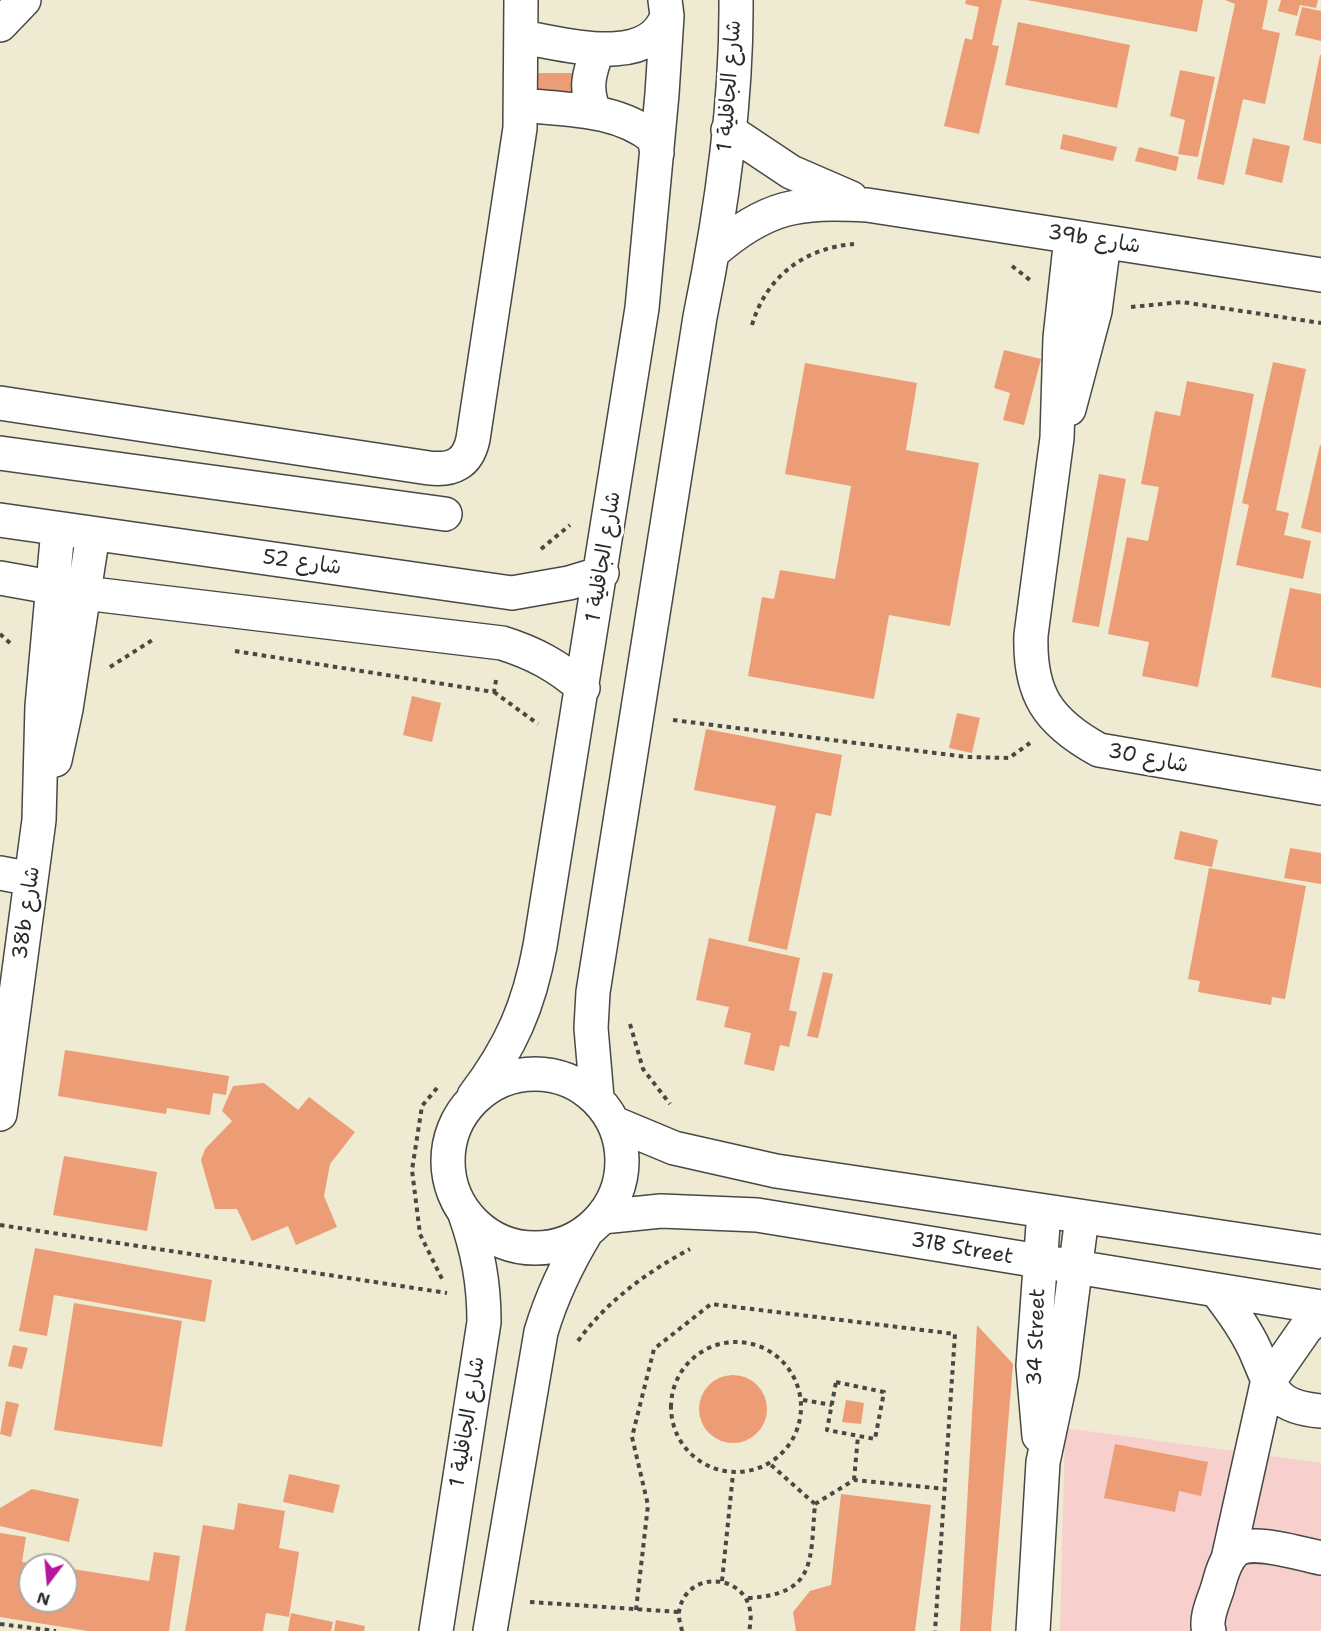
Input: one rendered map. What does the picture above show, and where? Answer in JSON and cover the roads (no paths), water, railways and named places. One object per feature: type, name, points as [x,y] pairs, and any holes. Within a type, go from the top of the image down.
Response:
[{"type":"street","points":[[0,25],[24,0]]},
{"type":"street","points":[[0,403],[429,468],[453,468],[463,461],[470,451],[473,439],[520,128],[521,0]]},
{"type":"street","name":"شارع الجافلية 1","points":[[606,1111],[591,1028],[593,992],[699,317],[713,252],[728,130],[736,36],[736,0]]},
{"type":"street","points":[[521,37],[598,49],[621,50],[643,43],[662,30],[666,8]]},
{"type":"street","name":"شارع الجافلية 1","points":[[474,1096],[499,1063],[518,1026],[532,987],[602,573],[642,308],[657,153],[666,8]]},
{"type":"street","points":[[595,113],[588,99],[587,83],[598,49]]},
{"type":"street","points":[[521,105],[616,116],[637,125],[654,138],[657,153]]},
{"type":"street","name":"39b شارع","points":[[728,130],[791,172],[867,205]]},
{"type":"street","name":"39b شارع","points":[[713,252],[736,233],[762,217],[790,207],[821,202],[867,205],[1321,275]]},
{"type":"street","name":"شارع 30","points":[[1071,237],[1063,305],[1057,438],[1031,635],[1030,663],[1038,690],[1052,715],[1072,736],[1099,750],[1321,788]]},
{"type":"street","name":"شارع 30","points":[[1057,438],[1078,377],[1095,311],[1104,242]]},
{"type":"street","points":[[0,453],[445,514]]},
{"type":"street","name":"شارع 52","points":[[0,520],[512,593],[569,583],[602,573]]},
{"type":"street","name":"38b شارع","points":[[39,820],[42,706],[58,529]]},
{"type":"street","name":"38b شارع","points":[[0,1114],[16,876],[39,820],[58,746],[93,534]]},
{"type":"street","points":[[0,579],[84,593],[502,643],[532,652],[550,662],[583,688]]},
{"type":"street","points":[[595,1224],[556,1245],[522,1248],[490,1237],[465,1214],[450,1185],[446,1153],[455,1122],[474,1096],[503,1078],[536,1072],[569,1079],[606,1111],[674,1148],[777,1171],[1321,1252]]},
{"type":"street","points":[[493,1615],[541,1332],[552,1296],[567,1263],[616,1196],[622,1172],[622,1147],[606,1111]]},
{"type":"street","name":"31B Street","points":[[595,1224],[661,1210],[757,1215],[1075,1269],[1321,1307]]},
{"type":"street","name":"34 Street","points":[[1043,1462],[1038,1430],[1034,1365],[1044,1211]]},
{"type":"street","name":"شارع الجافلية 1","points":[[436,1631],[484,1322],[484,1285],[477,1249],[465,1214]]},
{"type":"street","name":"34 Street","points":[[1033,1631],[1043,1462],[1062,1373],[1082,1217]]},
{"type":"street","points":[[1216,1290],[1238,1319],[1255,1350],[1267,1384],[1282,1400],[1303,1410],[1321,1411]]},
{"type":"street","points":[[1209,1631],[1207,1626],[1210,1611],[1228,1559],[1267,1384],[1306,1328],[1321,1315]]},
{"type":"street","points":[[1228,1559],[1236,1550],[1247,1545],[1321,1557]]}]
